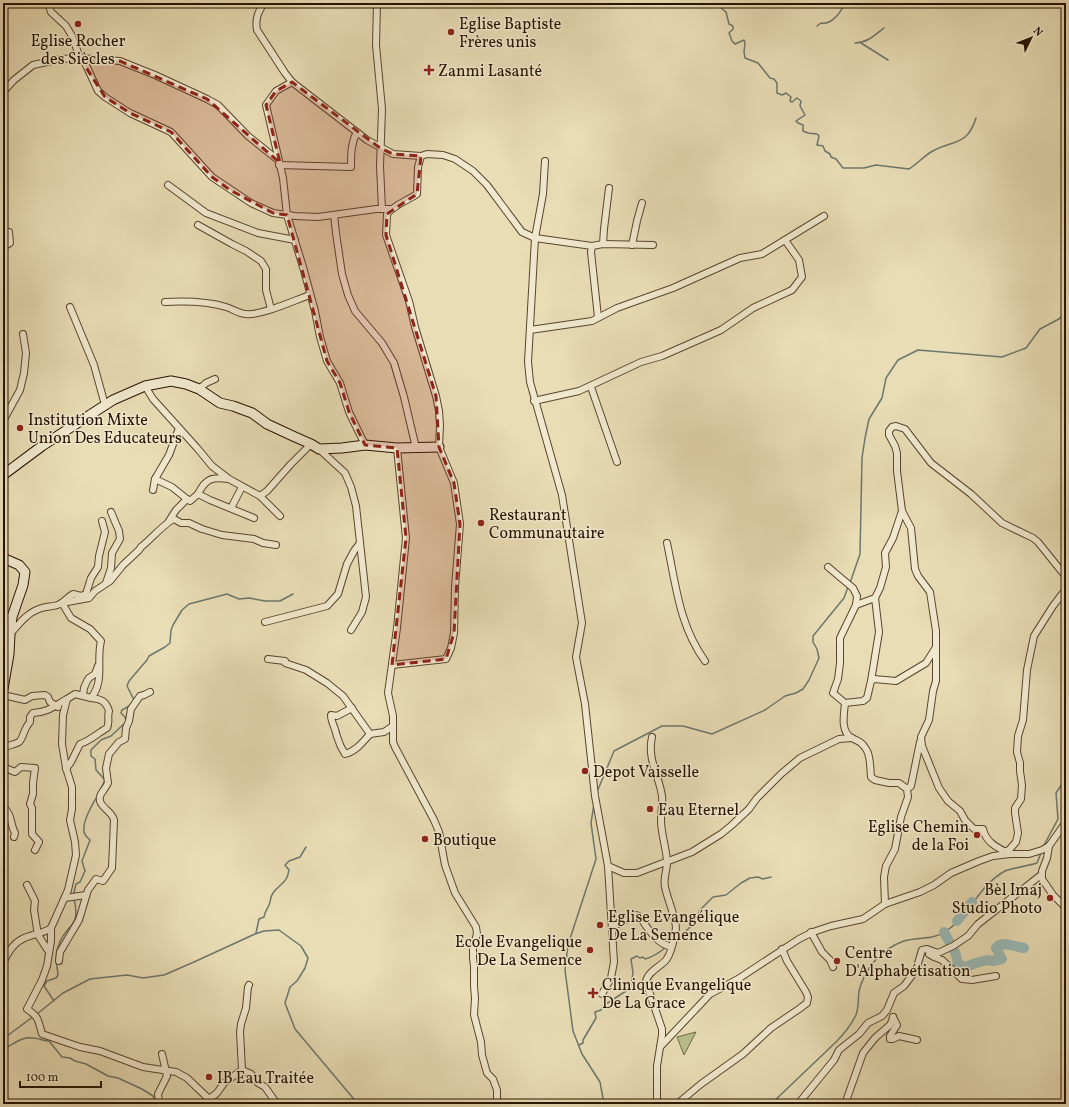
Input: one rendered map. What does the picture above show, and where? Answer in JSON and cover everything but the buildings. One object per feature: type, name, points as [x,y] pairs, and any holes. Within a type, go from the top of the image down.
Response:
[{"type":"street","points":[[48,3],[51,12],[66,26],[72,36],[80,58],[86,65],[98,91],[104,97],[130,114],[171,132],[212,177],[251,203],[273,213],[318,217],[391,209]]},
{"type":"street","points":[[264,3],[258,11],[256,22],[257,30],[292,82],[380,148],[393,154],[421,156],[427,154],[443,155],[455,159],[473,171],[487,185],[522,232],[535,238],[592,246],[603,244],[653,245]]},
{"type":"street","points":[[377,3],[376,44],[382,109],[380,148],[382,209]]},
{"type":"street","points":[[3,92],[14,80],[33,65],[61,59],[80,58],[120,61],[155,74],[218,105],[248,136],[279,163],[351,167],[353,139],[357,132]]},
{"type":"street","points":[[292,82],[276,91],[266,104],[283,178],[286,215],[295,240],[315,311],[320,337],[327,361],[340,383],[349,412],[365,445]]},
{"type":"street","points":[[392,665],[446,659],[451,648],[454,633],[455,587],[460,524],[454,483],[439,446],[440,425],[436,396],[415,327],[409,301],[386,235],[387,214],[391,209],[417,194],[418,167],[421,156]]},
{"type":"street","points":[[545,161],[542,199],[535,238],[529,376],[534,401],[563,503],[582,623],[576,657],[585,704],[595,796],[608,866],[614,962],[611,978],[602,994]]},
{"type":"street","points":[[168,185],[206,213],[258,233],[295,240]]},
{"type":"street","points":[[603,244],[609,188]]},
{"type":"street","points":[[632,245],[642,203]]},
{"type":"street","points":[[334,215],[342,274],[348,295],[355,311],[382,342],[394,363],[416,448]]},
{"type":"street","points":[[530,330],[592,321],[637,300],[673,288],[740,258],[762,254],[824,216]]},
{"type":"street","points":[[198,225],[246,251],[261,261],[266,269],[266,290],[271,309]]},
{"type":"street","points":[[3,247],[10,243],[10,232]]},
{"type":"street","points":[[534,401],[591,387],[641,362],[662,356],[721,330],[753,308],[792,290],[802,278],[799,260],[785,240]]},
{"type":"street","points":[[592,246],[591,252],[598,317]]},
{"type":"street","points":[[165,302],[207,302],[245,314],[271,309],[310,295]]},
{"type":"street","points":[[70,307],[94,364],[105,405]]},
{"type":"street","points":[[3,421],[20,390],[24,373],[26,353],[23,334]]},
{"type":"street","points":[[199,390],[215,379]]},
{"type":"street","points":[[3,475],[42,446],[105,405],[145,386],[171,381],[186,384],[220,403],[252,413],[267,424],[319,449],[345,473],[356,506],[360,528],[360,543],[364,568],[366,597],[362,612],[351,630]]},
{"type":"street","points":[[145,386],[153,399],[212,466],[229,479],[260,496],[280,516]]},
{"type":"street","points":[[591,387],[618,462]]},
{"type":"street","points":[[907,789],[911,786],[921,737],[929,720],[936,681],[936,646],[935,625],[930,592],[918,576],[915,569],[911,528],[902,512],[897,471],[897,453],[889,435],[889,431],[892,427],[896,426],[905,429],[930,463],[971,494],[1002,523],[1033,538],[1038,542],[1066,577]]},
{"type":"street","points":[[153,490],[155,479],[169,455],[179,428]]},
{"type":"street","points":[[260,496],[267,491],[311,444]]},
{"type":"street","points":[[319,449],[365,445],[397,448],[439,446]]},
{"type":"street","points":[[397,448],[406,538],[388,693],[393,716],[393,742],[434,820],[439,832],[445,865],[456,893],[476,927],[477,934],[473,947],[475,998],[474,1015],[487,1073],[493,1079],[497,1090],[497,1104]]},
{"type":"street","points":[[155,479],[172,487],[190,501],[198,494],[209,479],[229,479]]},
{"type":"street","points":[[231,508],[242,487]]},
{"type":"street","points":[[198,494],[254,518]]},
{"type":"street","points":[[10,634],[23,619],[39,609],[87,599],[95,590],[110,581],[123,565],[169,520],[186,499]]},
{"type":"street","points":[[106,583],[111,568],[112,553],[120,539],[119,531],[111,512]]},
{"type":"street","points":[[856,605],[874,598],[880,588],[886,568],[885,553],[893,538],[902,512]]},
{"type":"street","points":[[169,520],[174,519],[181,523],[190,523],[202,529],[254,539],[263,543],[276,545]]},
{"type":"street","points":[[62,603],[66,597],[73,594],[81,596],[86,594],[91,578],[98,567],[105,532],[102,521]]},
{"type":"street","points":[[265,622],[327,606],[338,594],[347,564],[360,543]]},
{"type":"street","points":[[667,543],[682,617],[687,630],[705,661]]},
{"type":"street","points":[[3,558],[19,565],[25,572],[23,585],[12,617],[9,654],[3,689]]},
{"type":"street","points":[[828,567],[853,588],[858,596],[856,605],[840,638],[840,663],[838,679],[833,693],[845,703],[863,701],[867,698],[879,632],[874,598]]},
{"type":"street","points":[[1007,853],[1016,842],[1018,832],[1015,808],[1021,799],[1022,785],[1020,763],[1017,752],[1018,736],[1023,720],[1027,670],[1034,636],[1066,589]]},
{"type":"street","points":[[62,603],[70,618],[90,629],[101,641],[99,649],[98,686],[96,692],[91,698]]},
{"type":"street","points":[[871,681],[874,679],[896,681],[926,663],[936,646]]},
{"type":"street","points":[[268,659],[285,661],[285,664],[306,670],[318,677],[343,696],[370,734]]},
{"type":"street","points":[[83,695],[87,681],[96,674],[99,665]]},
{"type":"street","points":[[59,961],[60,952],[80,920],[88,890],[96,879],[103,881],[112,868],[114,820],[113,816],[100,801],[102,793],[108,783],[106,768],[109,754],[119,742],[125,740],[126,728],[133,705],[140,696],[144,696],[150,692]]},
{"type":"street","points":[[3,748],[19,742],[22,739],[24,728],[30,722],[30,717],[33,713],[45,711],[58,706],[59,703],[67,700],[75,694],[103,700],[109,711],[107,728],[101,730],[88,741],[80,744],[66,769]]},
{"type":"street","points":[[3,695],[25,700],[32,696],[45,695],[48,697],[50,702],[58,706],[63,715]]},
{"type":"street","points":[[3,960],[5,959],[10,948],[25,938],[38,935],[51,928],[70,897],[76,842],[70,820],[72,809],[72,787],[66,769],[62,744],[63,715],[67,700]]},
{"type":"street","points":[[845,703],[843,721],[847,735],[860,741],[867,750],[871,777],[875,780],[889,783],[899,783],[907,789],[908,797],[901,817],[895,849],[886,866],[884,877],[885,904]]},
{"type":"street","points":[[352,708],[337,716],[331,715],[331,722],[336,732],[338,744],[345,754],[358,748],[370,734],[384,732],[393,726]]},
{"type":"street","points":[[652,737],[650,748],[662,797],[662,837],[667,862],[664,884],[676,928],[668,946],[666,959],[657,969],[648,974],[646,978],[662,1029],[661,1046],[657,1066],[657,1104]]},
{"type":"street","points":[[921,737],[926,760],[942,793],[952,805],[960,811],[965,820],[974,829],[983,829],[984,837],[1007,853]]},
{"type":"street","points":[[608,866],[628,874],[637,873],[645,868],[667,862],[692,852],[727,830],[749,809],[757,798],[781,774],[800,758],[839,739],[852,738]]},
{"type":"street","points":[[3,767],[15,772],[21,767],[35,768],[33,794],[30,804],[32,808],[32,834],[39,842],[35,850]]},
{"type":"street","points":[[3,807],[9,813],[12,827],[15,832],[14,837]]},
{"type":"street","points":[[661,1046],[710,994],[744,975],[782,949],[811,932],[863,919],[885,904],[920,892],[934,885],[951,873],[994,856],[1007,853],[1029,854],[1042,850],[1049,846],[1066,822]]},
{"type":"street","points":[[1049,846],[1042,874],[1042,880],[1053,895],[1066,908]]},
{"type":"street","points":[[798,1104],[835,1058],[839,1050],[859,1034],[868,1023],[884,1014],[894,993],[908,982],[918,964],[924,958],[932,953],[944,951],[968,936],[978,924],[1042,874]]},
{"type":"street","points":[[27,885],[35,901],[34,910],[38,935],[49,952]]},
{"type":"street","points":[[70,897],[86,896]]},
{"type":"street","points":[[612,927],[636,915],[641,919],[652,936],[668,946]]},
{"type":"street","points":[[51,928],[51,941],[47,966],[27,1009],[36,1015],[41,1025],[42,1034],[80,1047],[100,1051],[144,1067],[176,1072],[187,1078],[211,1102],[224,1083],[242,1070]]},
{"type":"street","points":[[811,932],[822,952],[830,960],[833,967]]},
{"type":"street","points":[[677,1104],[701,1084],[743,1054],[771,1028],[807,1003],[808,997],[806,992],[787,961],[782,949]]},
{"type":"street","points":[[932,953],[934,957],[942,960],[962,979],[972,980],[996,976]]},
{"type":"street","points":[[242,1070],[241,1024],[246,1008],[249,985]]},
{"type":"street","points":[[845,1104],[863,1053],[875,1038],[890,1025],[893,1017],[897,1026],[890,1038],[893,1039],[899,1036],[917,1040]]},
{"type":"street","points":[[155,1104],[159,1101],[158,1094],[167,1076],[162,1054]]},
{"type":"street","points":[[242,1070],[251,1074],[258,1083],[265,1087],[277,1104]]},
{"type":"highlighted area","points":[[80,58],[120,61],[207,99],[280,163],[266,105],[276,91],[292,82],[380,148],[393,154],[421,156],[417,194],[387,214],[386,235],[436,396],[439,447],[454,483],[460,524],[454,633],[446,659],[392,665],[406,538],[397,448],[365,445],[349,412],[340,383],[327,361],[287,215],[273,213],[230,190],[212,177],[171,132],[130,113],[105,97]]},
{"type":"green space","points":[[696,1032],[684,1055],[677,1037]]},
{"type":"waterway","points":[[719,3],[720,7],[726,12],[729,24],[733,26],[733,29],[729,33],[732,41],[735,44],[744,40],[745,58],[758,63],[770,78],[774,79],[777,83],[777,93],[782,95],[786,93],[791,97],[790,101],[792,102],[797,98],[801,101],[800,106],[805,115],[796,121],[803,125],[803,131],[817,134],[819,136],[817,145],[823,146],[825,151],[830,154],[831,157],[836,159],[843,168],[864,168],[876,165],[909,169],[931,152],[964,138],[968,134],[976,118]]},
{"type":"waterway","points":[[817,26],[821,23],[832,20],[839,14],[845,3]]},
{"type":"waterway","points":[[855,43],[867,40],[884,28]]},
{"type":"waterway","points":[[861,43],[888,60]]},
{"type":"waterway","points":[[850,583],[860,554],[862,458],[869,419],[882,398],[886,378],[898,360],[918,350],[1002,357],[1026,348],[1040,329],[1059,319],[1066,311]]},
{"type":"waterway","points":[[597,792],[614,751],[662,726],[683,726],[712,734],[765,710],[785,696],[803,689],[809,680],[819,658],[817,649],[813,642],[813,636],[844,598],[848,587]]},
{"type":"waterway","points":[[134,700],[127,686],[129,681],[149,656],[170,643],[173,625],[182,610],[189,604],[227,594],[239,599],[249,598],[265,601],[280,601],[293,594]]},
{"type":"waterway","points":[[100,791],[105,780],[96,770],[95,759],[91,756],[91,750],[101,740],[111,736],[125,723],[125,717],[121,713],[122,710],[131,705]]},
{"type":"waterway","points":[[1043,847],[1058,819],[1056,793],[1066,778]]},
{"type":"waterway","points":[[73,896],[76,884],[80,882],[85,871],[82,861],[90,840],[84,833],[86,818],[99,794]]},
{"type":"waterway","points":[[594,804],[591,823],[596,859],[568,945],[565,970],[573,1031],[582,1054],[600,1082],[604,1104]]},
{"type":"waterway","points":[[256,933],[259,919],[264,917],[270,904],[272,894],[287,878],[289,870],[285,865],[289,861],[300,857],[306,847]]},
{"type":"waterway","points":[[771,1104],[836,1042],[847,1029],[856,1015],[859,991],[863,981],[872,964],[886,950],[904,941],[940,935],[945,932],[961,918],[981,892],[996,877],[1005,871],[1037,863],[1041,853]]},
{"type":"waterway","points":[[676,941],[690,927],[701,909],[713,897],[726,895],[750,878],[758,877],[763,879],[771,877]]},
{"type":"waterway","points":[[54,1001],[44,986],[47,981],[56,978],[58,975],[56,960],[57,952],[62,937],[72,924],[76,915],[74,899]]},
{"type":"waterway","points":[[957,921],[972,902]]},
{"type":"waterway","points":[[37,1014],[63,993],[90,979],[127,975],[143,978],[164,975],[255,934],[264,931],[279,930],[301,946],[308,958],[305,968],[297,981],[290,987],[285,1003],[295,1029],[358,1104]]},
{"type":"waterway","points":[[944,932],[955,952],[958,963],[961,966],[966,967],[987,960],[993,961],[1002,959],[996,948],[999,945],[1005,944],[1024,948]]},
{"type":"waterway","points":[[579,1045],[583,1043],[583,1040],[596,1018],[595,1012],[601,1010],[603,1006],[626,991],[631,985],[633,973],[631,959],[637,956],[645,959],[648,958],[666,947]]},
{"type":"waterway","points":[[3,1039],[34,1016]]},
{"type":"waterway","points":[[3,1049],[25,1038],[35,1038],[49,1041],[62,1057],[70,1058],[86,1064],[108,1076],[118,1078],[142,1089],[153,1096],[156,1101]]},
{"type":"place","name":"Eglise Rocher des Siècles","points":[[78,24]]},
{"type":"place","name":"Eglise Baptiste Frères unis","points":[[451,32]]},
{"type":"place","name":"Zanmi Lasanté","points":[[429,70]]},
{"type":"place","name":"Institution Mixte Union Des Educateurs","points":[[20,428]]},
{"type":"place","name":"Restaurant Communautaire","points":[[481,523]]},
{"type":"place","name":"Depot Vaisselle","points":[[585,771]]},
{"type":"place","name":"Eau Eternel","points":[[650,809]]},
{"type":"place","name":"Eglise Chemin de la Foi","points":[[977,835]]},
{"type":"place","name":"Boutique","points":[[425,839]]},
{"type":"place","name":"Bèl Imaj Studio Photo","points":[[1050,898]]},
{"type":"place","name":"Eglise Evangélique De La Semence","points":[[600,925]]},
{"type":"place","name":"Ecole Evangelique De La Semence","points":[[590,950]]},
{"type":"place","name":"Centre D'Alphabétisation","points":[[837,961]]},
{"type":"place","name":"Clinique Evangelique De La Grace","points":[[593,993]]},
{"type":"place","name":"IB Eau Traitée","points":[[209,1077]]}]
